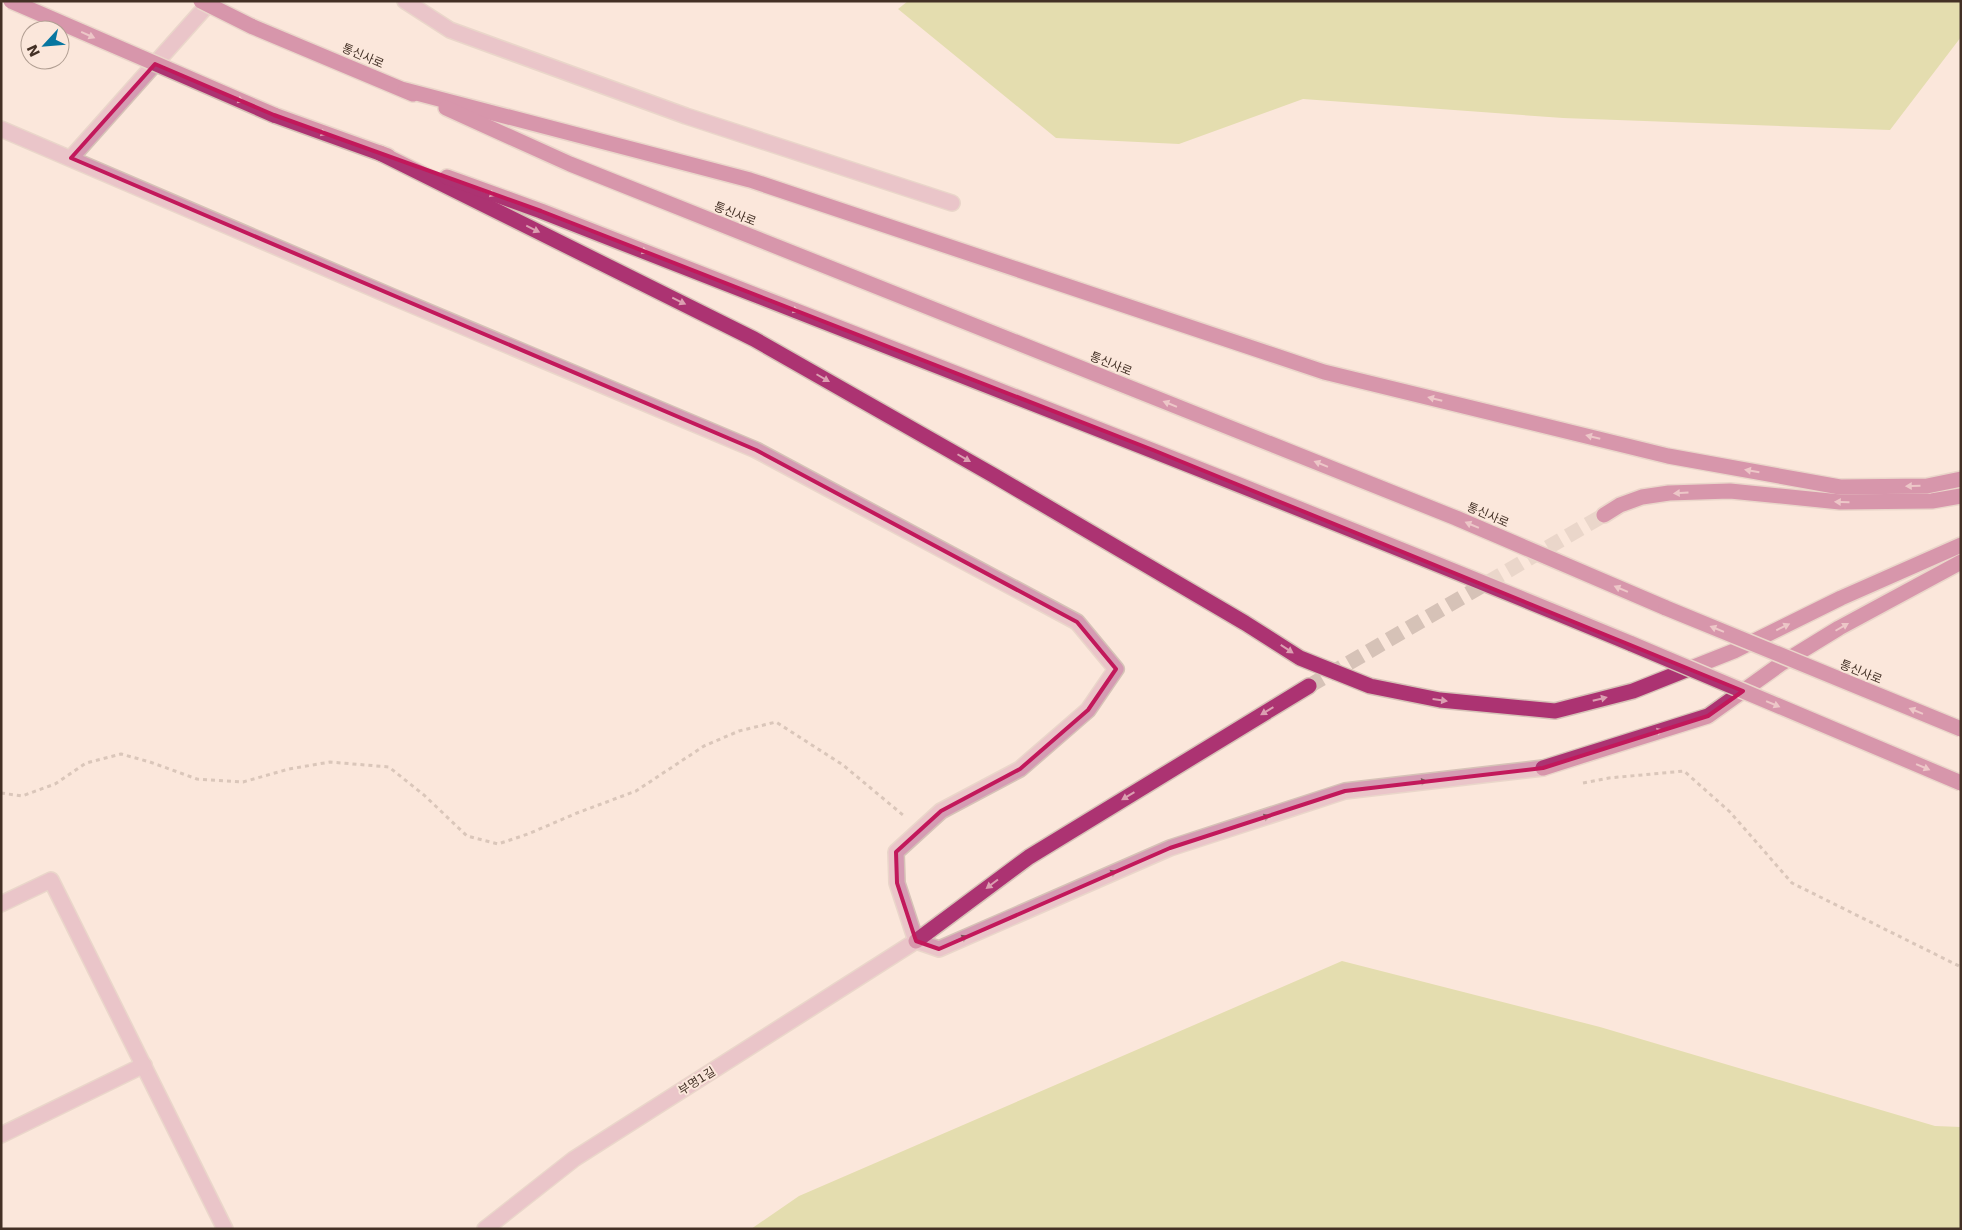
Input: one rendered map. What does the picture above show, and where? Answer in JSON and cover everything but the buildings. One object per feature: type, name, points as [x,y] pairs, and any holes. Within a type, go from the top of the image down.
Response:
[{"type":"highway","points":[[11,1],[274,115],[541,211],[1437,564],[1961,783]]},
{"type":"highway","name":"통신사로","points":[[201,1],[251,26],[405,90],[570,164],[1456,518],[1666,608],[1961,729]]},
{"type":"highway","points":[[405,90],[750,180],[1343,376],[1668,456],[1840,486],[1927,486],[1961,479]]},
{"type":"highway","points":[[380,153],[754,339],[993,475],[1246,623],[1300,658],[1370,686],[1440,700],[1555,711],[1633,691],[1734,651],[1841,598],[1961,545]]},
{"type":"highway","points":[[1604,515],[1620,505],[1642,497],[1669,493],[1730,490],[1840,502],[1932,501],[1961,496]]},
{"type":"highway","points":[[1543,768],[1708,716],[1782,663],[1839,628],[1961,562]]},
{"type":"highway","points":[[916,941],[1029,857],[1309,686]]},
{"type":"street","points":[[71,158],[211,1]]},
{"type":"street","points":[[405,1],[450,30],[686,116],[952,203]]},
{"type":"street","points":[[1,129],[756,450],[1078,622],[1116,669],[1088,710],[1020,769],[941,810],[896,852],[897,883],[916,941],[939,949],[1170,848],[1345,791],[1543,768]]},
{"type":"street","points":[[1,904],[51,880],[225,1229]]},
{"type":"street","name":"부명1길","points":[[485,1229],[574,1159],[916,941]]},
{"type":"street","points":[[1,1134],[144,1065]]},
{"type":"path","points":[[1,793],[22,796],[55,784],[86,762],[121,754],[197,779],[243,782],[289,769],[330,762],[389,767],[424,795],[467,836],[498,844],[528,834],[636,790],[704,746],[738,731],[776,722],[843,765],[920,830]]},
{"type":"path","points":[[1684,771],[1730,812],[1792,883],[1961,968]]},
{"type":"highlighted area","points":[[155,64],[274,115],[541,211],[1153,450],[1743,691],[1708,716],[1543,768],[1345,791],[1170,848],[939,949],[916,941],[897,883],[896,852],[941,811],[1020,769],[1088,710],[1116,669],[1077,622],[756,450],[71,158]]},
{"type":"green space","points":[[908,1],[1961,1],[1961,37],[1890,130],[1563,118],[1303,99],[1179,144],[1056,138],[898,9]]},
{"type":"green space","points":[[1342,961],[1600,1027],[1935,1126],[1961,1127],[1961,1229],[751,1229],[799,1196]]},
{"type":"tunnel","points":[[1309,686],[1604,515]]}]
